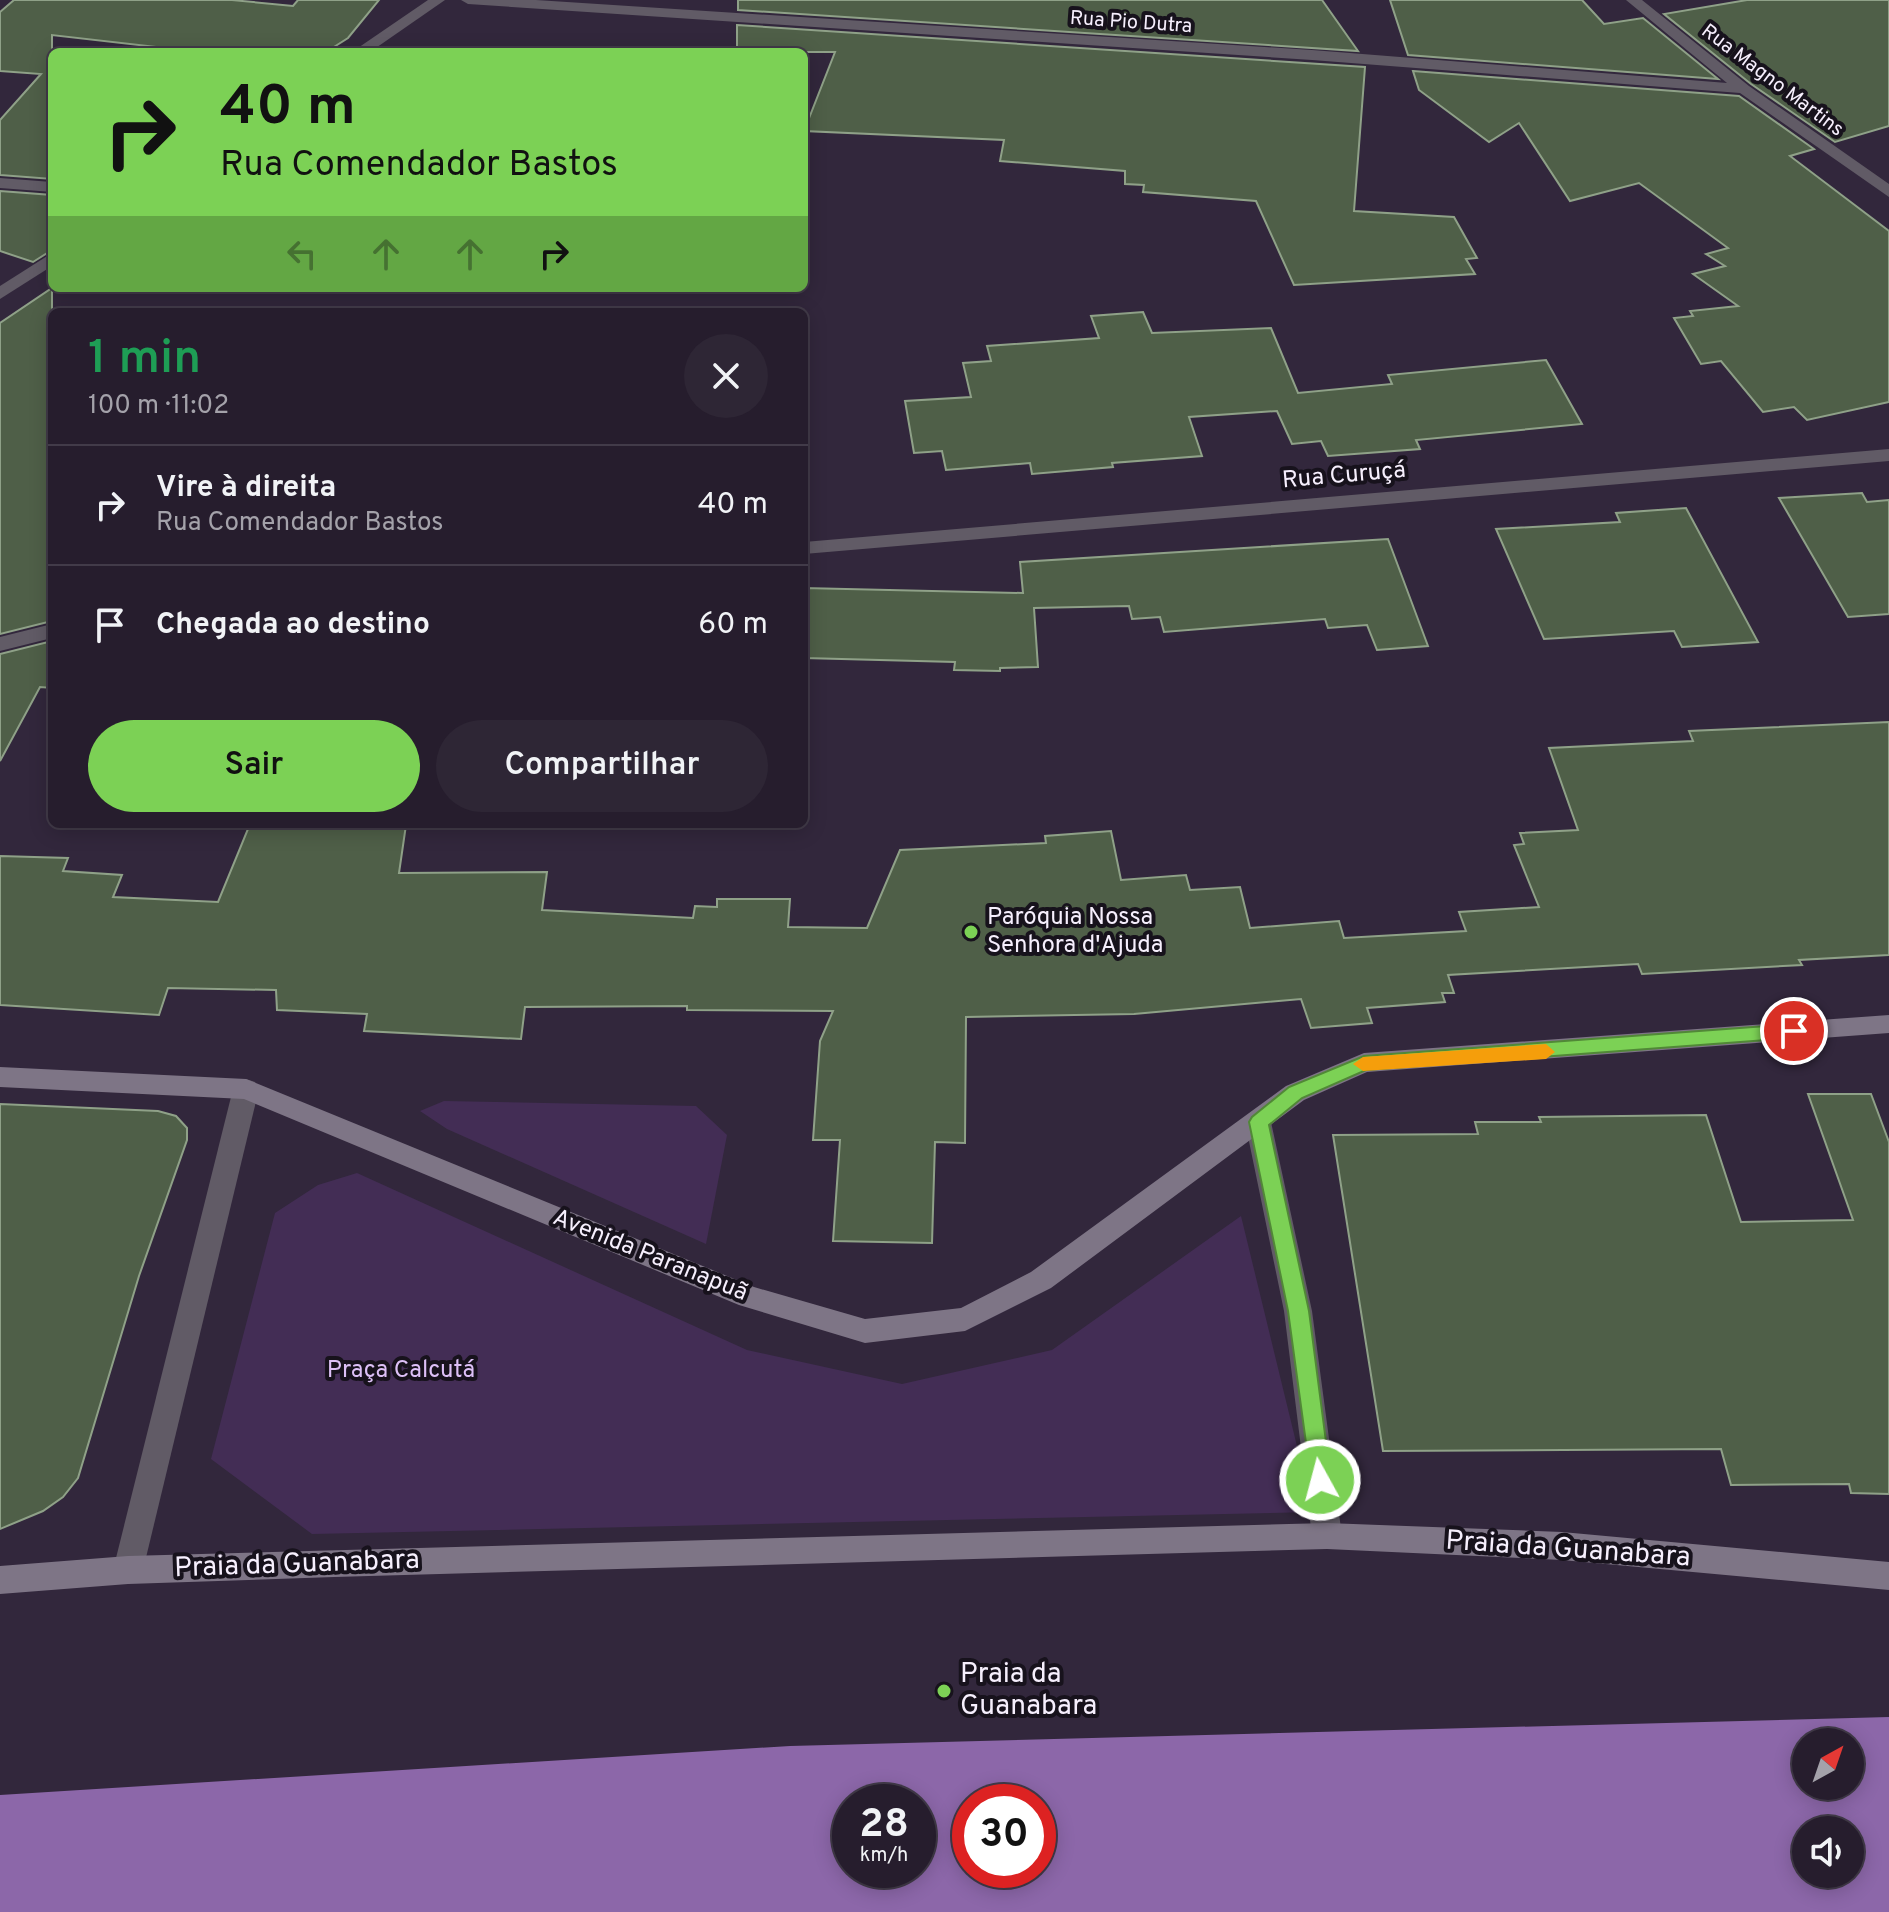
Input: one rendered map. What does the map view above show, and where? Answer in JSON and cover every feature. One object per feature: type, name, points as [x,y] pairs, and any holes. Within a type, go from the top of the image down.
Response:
[{"type":"street","points":[[366,48],[438,0]]},
{"type":"street","name":"Rua Pio Dutra","points":[[468,0],[1312,55],[1744,89]]},
{"type":"street","name":"Rua Magno Martins","points":[[1633,0],[1744,89],[1889,192]]},
{"type":"street","points":[[1871,178],[1889,172]]},
{"type":"street","points":[[0,183],[48,187]]},
{"type":"street","points":[[0,294],[48,261]]},
{"type":"street","name":"Rua Curuçá","points":[[808,548],[1889,455]]},
{"type":"street","points":[[0,644],[48,632]]},
{"type":"street","name":"Avenida Paranapuã","points":[[0,1077],[246,1089],[749,1297],[865,1331],[965,1319],[1041,1280],[1295,1093],[1364,1063],[1889,1024]]},
{"type":"street","points":[[128,1570],[246,1089]]},
{"type":"street","points":[[1258,1122],[1298,1311],[1327,1536]]},
{"type":"street","name":"Praia da Guanabara","points":[[0,1580],[128,1570],[1327,1536],[1562,1546],[1889,1576]]},
{"type":"green space","points":[[444,1101],[696,1106],[727,1135],[706,1244],[447,1129],[420,1111]]},
{"type":"green space","name":"Praça Calcutá","points":[[357,1173],[747,1350],[902,1384],[1052,1350],[1241,1216],[1313,1512],[312,1534],[211,1459],[275,1213],[318,1185]]},
{"type":"shaded area","points":[[1889,1717],[1889,1912],[0,1912],[0,1795],[790,1746]]},
{"type":"building","points":[[14,0],[232,0],[293,6],[298,0],[379,0],[348,38],[332,48],[165,48],[52,35],[52,48],[48,48],[48,179],[0,175],[0,120],[41,74],[0,71],[0,12]]},
{"type":"building","points":[[738,0],[1322,0],[1358,51],[738,10]]},
{"type":"building","points":[[1390,0],[1582,0],[1604,24],[1643,18],[1718,79],[1408,55]]},
{"type":"building","points":[[1747,0],[1889,0],[1889,126],[1835,142],[1751,84],[1664,14]]},
{"type":"building","points":[[737,25],[1365,67],[1354,211],[1454,217],[1477,258],[1466,259],[1475,274],[1294,285],[1256,201],[1143,192],[1144,185],[1125,184],[1125,171],[1000,161],[1004,140],[808,131],[808,121],[835,52],[808,52],[808,48],[737,48]]},
{"type":"building","points":[[1413,71],[1739,96],[1814,149],[1790,156],[1889,231],[1889,402],[1807,420],[1794,407],[1763,412],[1721,361],[1701,364],[1674,318],[1693,316],[1690,311],[1738,306],[1693,274],[1725,266],[1706,254],[1728,248],[1639,183],[1570,201],[1519,123],[1489,142],[1419,90]]},
{"type":"building","points":[[0,191],[48,195],[48,253],[33,262],[0,251]]},
{"type":"building","points":[[48,291],[52,292],[52,308],[48,308],[48,622],[0,634],[0,323]]},
{"type":"building","points":[[1143,312],[1152,333],[1271,328],[1298,393],[1392,384],[1388,375],[1546,360],[1582,424],[1416,440],[1420,449],[1328,456],[1321,441],[1292,444],[1277,411],[1189,417],[1202,456],[1112,463],[1113,467],[1032,474],[1030,463],[946,470],[942,451],[914,453],[905,401],[971,397],[963,363],[991,361],[987,346],[1099,338],[1091,316]]},
{"type":"building","points":[[1862,493],[1867,502],[1889,500],[1889,614],[1848,617],[1779,498]]},
{"type":"building","points":[[1686,508],[1758,642],[1682,647],[1674,631],[1544,639],[1496,529],[1620,522],[1616,513]]},
{"type":"building","points":[[1388,539],[1428,646],[1377,650],[1367,625],[1328,628],[1325,619],[1164,632],[1160,617],[1132,619],[1129,606],[1034,608],[1038,667],[1000,668],[1000,671],[954,670],[955,662],[808,658],[808,588],[1023,593],[1020,562]]},
{"type":"building","points":[[48,642],[48,688],[40,687],[0,761],[0,654]]},
{"type":"building","points":[[1889,722],[1889,955],[1799,960],[1802,965],[1642,974],[1638,964],[1448,975],[1454,993],[1442,993],[1445,1002],[1367,1008],[1372,1023],[1311,1028],[1301,999],[1134,1014],[966,1017],[965,1143],[935,1142],[932,1243],[833,1241],[840,1140],[813,1140],[820,1041],[833,1011],[687,1010],[687,1006],[525,1007],[521,1039],[364,1031],[367,1014],[277,1010],[276,990],[168,988],[159,1015],[0,1005],[0,856],[68,858],[63,871],[122,875],[113,897],[218,902],[248,828],[406,828],[399,873],[547,872],[542,910],[693,918],[695,906],[717,907],[717,899],[790,899],[788,927],[867,928],[900,850],[1046,843],[1045,836],[1111,831],[1121,880],[1186,875],[1190,890],[1240,887],[1250,928],[1339,921],[1344,938],[1466,931],[1459,912],[1539,907],[1514,845],[1524,844],[1520,833],[1578,830],[1549,748],[1693,741],[1689,731]]},
{"type":"building","points":[[1808,1094],[1871,1094],[1889,1142],[1889,1494],[1851,1493],[1849,1484],[1731,1485],[1721,1449],[1383,1451],[1333,1135],[1478,1134],[1475,1122],[1541,1122],[1539,1117],[1706,1115],[1741,1222],[1853,1220]]},
{"type":"building","points":[[0,1104],[158,1111],[176,1116],[187,1128],[187,1140],[139,1276],[78,1478],[63,1497],[43,1511],[0,1529]]},
{"type":"slow traffic","points":[[1363,1064],[1546,1052]]},
{"type":"place","name":"Paróquia Nossa Senhora d'Ajuda","points":[[971,932]]},
{"type":"place","name":"Praia da Guanabara","points":[[944,1691]]},
{"type":"route","points":[[1320,1480],[1298,1311],[1258,1122],[1295,1093],[1364,1063],[1509,1055],[1794,1031]]}]
